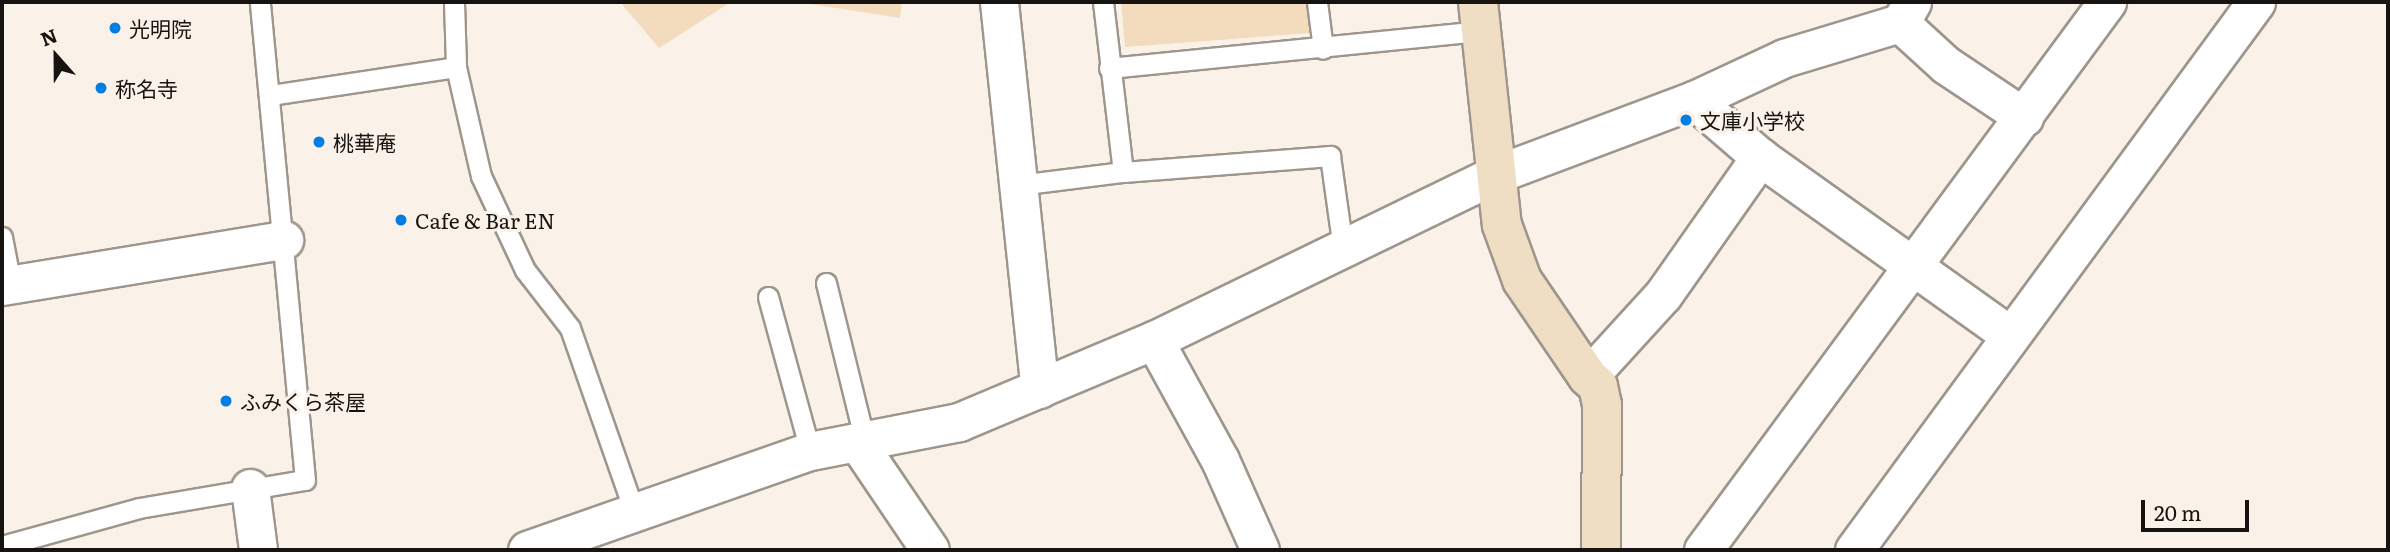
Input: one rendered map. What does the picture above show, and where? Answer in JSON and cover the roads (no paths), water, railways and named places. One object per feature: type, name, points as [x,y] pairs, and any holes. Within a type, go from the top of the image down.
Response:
[{"type":"street","points":[[999,2],[1040,389]]},
{"type":"street","points":[[1703,550],[2107,2]]},
{"type":"street","points":[[1854,550],[2256,2]]},
{"type":"street","points":[[527,550],[634,510],[810,451],[959,422],[1154,340],[1494,175],[1695,100],[1784,58],[1906,12],[1946,65],[2024,117]]},
{"type":"street","points":[[1479,17],[1494,175],[1502,225],[1522,281],[1588,377],[1598,386],[1602,405],[1601,550]]},
{"type":"street","points":[[1695,100],[1760,157],[2010,335]]},
{"type":"street","points":[[1588,377],[1663,295],[1760,157]]},
{"type":"street","points":[[7,285],[284,240]]},
{"type":"street","points":[[1154,340],[1220,460],[1260,550]]},
{"type":"street","points":[[861,442],[930,550]]},
{"type":"street","points":[[250,488],[258,550]]},
{"type":"lane","points":[[2,546],[23,546],[139,508],[305,480],[271,95],[260,2]]},
{"type":"lane","points":[[454,2],[456,66],[481,176],[525,271],[570,328],[634,510]]},
{"type":"lane","points":[[1103,2],[1123,172]]},
{"type":"lane","points":[[1317,2],[1322,49]]},
{"type":"lane","points":[[1109,68],[1322,49],[1479,17]]},
{"type":"lane","points":[[271,95],[456,66]]},
{"type":"lane","points":[[1018,185],[1123,172],[1330,156],[1343,248]]},
{"type":"lane","points":[[2,237],[7,285]]},
{"type":"lane","points":[[826,284],[861,442]]},
{"type":"lane","points":[[768,297],[810,451]]},
{"type":"place","name":"光明院","points":[[115,28]]},
{"type":"place","name":"称名寺","points":[[101,88]]},
{"type":"place","name":"文庫小学校","points":[[1686,120]]},
{"type":"place","name":"桃華庵","points":[[319,142]]},
{"type":"place","name":"Cafe & Bar EN","points":[[401,220]]},
{"type":"place","name":"ふみくら茶屋","points":[[226,401]]}]
